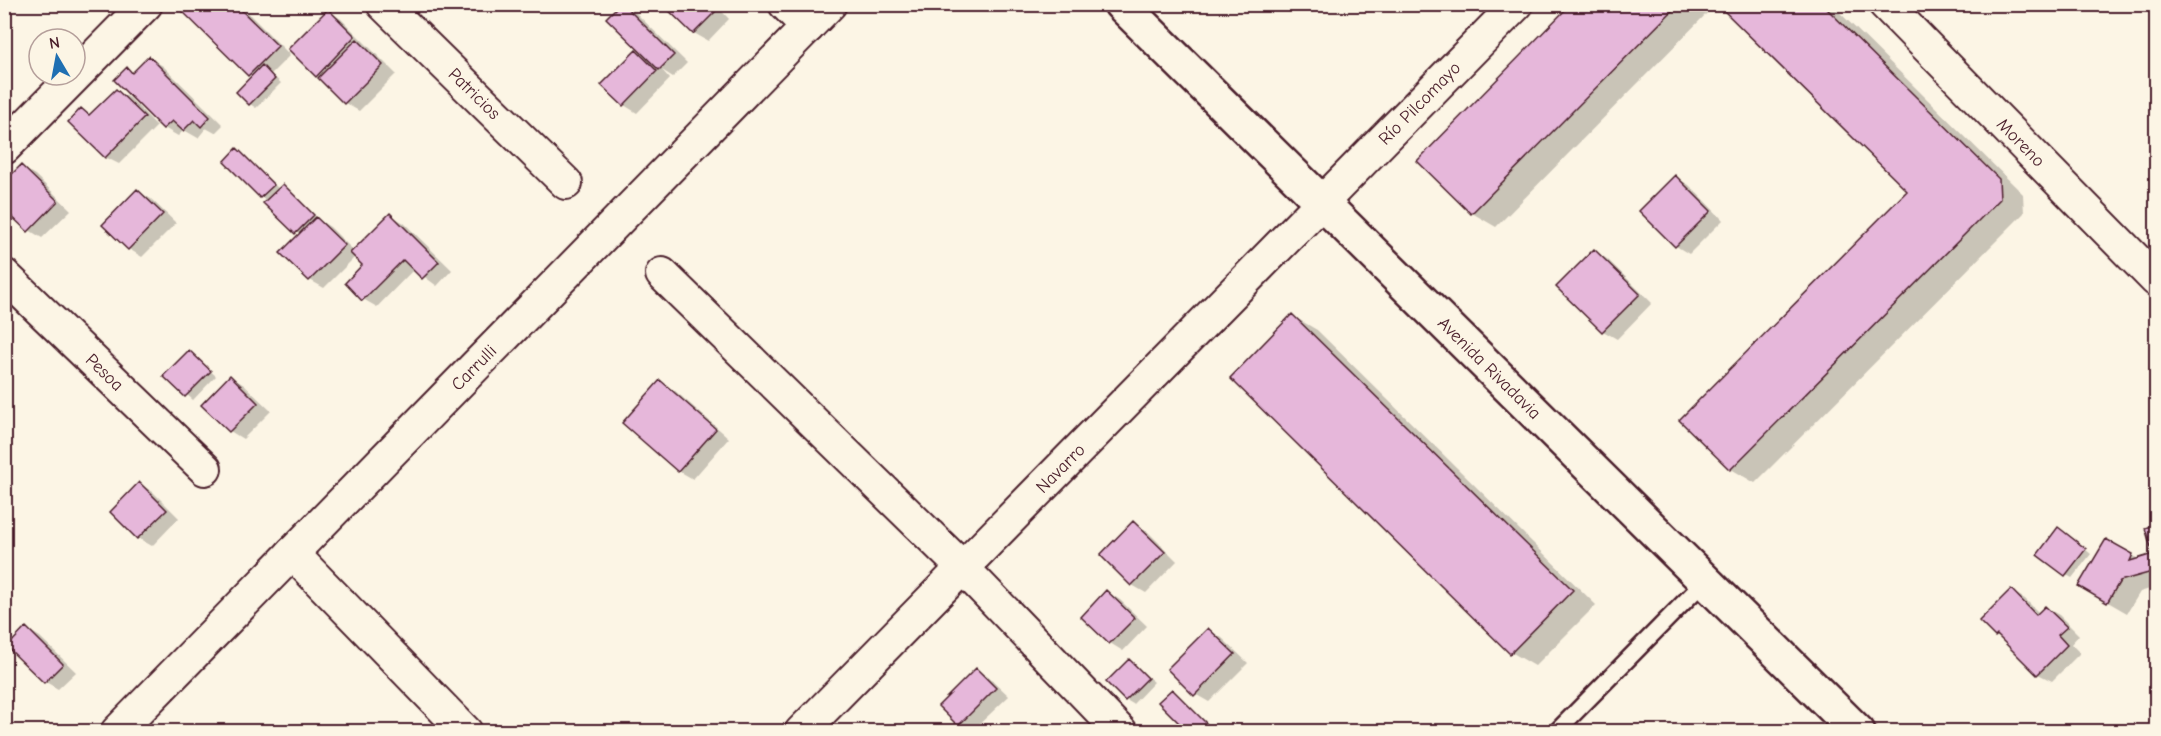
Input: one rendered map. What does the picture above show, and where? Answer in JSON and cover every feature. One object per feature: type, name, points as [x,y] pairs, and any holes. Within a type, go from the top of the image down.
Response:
[{"type":"main road","name":"Avenida Rivadavia","points":[[1121,4],[1858,732]]},
{"type":"street","points":[[4,148],[146,4]]},
{"type":"street","name":"Patricios","points":[[383,4],[566,183]]},
{"type":"street","points":[[785,4],[808,27]]},
{"type":"street","name":"Carrulli","points":[[117,732],[830,4]]},
{"type":"street","name":"Río Pilcomayo","points":[[1320,202],[1516,4]]},
{"type":"street","name":"Moreno","points":[[1885,4],[2157,280]]},
{"type":"street","name":"Navarro","points":[[801,732],[1320,202]]},
{"type":"street","points":[[662,274],[962,567],[1121,732]]},
{"type":"street","name":"Pesoa","points":[[4,276],[205,469]]},
{"type":"street","points":[[292,553],[466,732]]},
{"type":"lane","points":[[1556,732],[1705,581]]},
{"type":"building","points":[[180,4],[235,4],[278,46],[248,76],[178,7]]},
{"type":"building","points":[[620,4],[623,4],[674,55],[659,70],[606,18]]},
{"type":"building","points":[[662,4],[711,4],[717,10],[693,34]]},
{"type":"building","points":[[1571,4],[1679,4],[1471,214],[1417,161]]},
{"type":"building","points":[[1717,4],[1822,4],[1999,179],[2000,199],[1730,470],[1679,420],[1907,191]]},
{"type":"building","points":[[328,9],[355,36],[316,77],[288,49]]},
{"type":"building","points":[[357,39],[383,65],[344,104],[318,78]]},
{"type":"building","points":[[636,50],[657,71],[623,106],[601,85]]},
{"type":"building","points":[[149,56],[210,117],[201,127],[194,120],[183,131],[172,121],[163,129],[114,80],[127,67],[132,73]]},
{"type":"building","points":[[262,65],[275,79],[249,105],[236,92]]},
{"type":"building","points":[[116,89],[145,117],[105,158],[68,122],[81,108],[89,115]]},
{"type":"building","points":[[237,148],[274,185],[260,198],[224,162]]},
{"type":"building","points":[[21,165],[58,201],[28,232],[4,209],[4,182]]},
{"type":"building","points":[[1675,175],[1711,211],[1675,247],[1639,211]]},
{"type":"building","points":[[283,184],[314,215],[295,234],[263,203]]},
{"type":"building","points":[[137,189],[163,214],[128,250],[102,225]]},
{"type":"building","points":[[390,213],[439,262],[422,279],[403,260],[362,301],[345,283],[362,265],[350,253]]},
{"type":"building","points":[[316,217],[345,245],[309,281],[280,253]]},
{"type":"building","points":[[1594,249],[1640,294],[1602,332],[1556,287]]},
{"type":"building","points":[[1292,314],[1573,590],[1510,654],[1230,378]]},
{"type":"building","points":[[189,350],[211,371],[185,397],[163,376]]},
{"type":"building","points":[[230,375],[258,403],[229,432],[201,405]]},
{"type":"building","points":[[660,380],[716,429],[678,472],[622,423]]},
{"type":"building","points":[[139,482],[167,510],[137,539],[110,512]]},
{"type":"building","points":[[1133,521],[1165,552],[1131,586],[1100,555]]},
{"type":"building","points":[[2156,524],[2156,571],[2120,581],[2107,603],[2078,586],[2106,539],[2133,554],[2130,561],[2153,554],[2145,528]]},
{"type":"building","points":[[2058,527],[2086,549],[2065,576],[2037,555]]},
{"type":"building","points":[[2011,589],[2036,615],[2045,606],[2067,627],[2058,635],[2067,645],[2037,675],[1997,635],[1995,637],[1979,621]]},
{"type":"building","points":[[1106,590],[1135,618],[1109,644],[1081,617]]},
{"type":"building","points":[[26,627],[63,664],[44,683],[7,647]]},
{"type":"building","points":[[1208,628],[1235,654],[1194,696],[1167,669]]},
{"type":"building","points":[[1129,659],[1148,678],[1125,701],[1106,682]]},
{"type":"building","points":[[976,668],[996,688],[958,726],[938,706]]},
{"type":"building","points":[[1172,689],[1206,723],[1198,732],[1188,732],[1158,702]]}]
